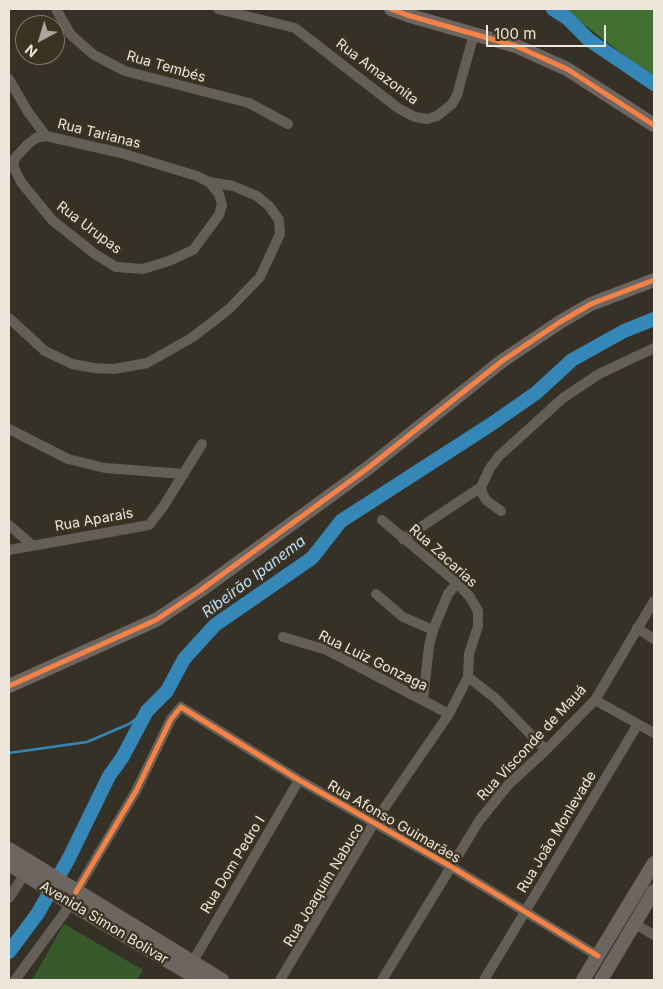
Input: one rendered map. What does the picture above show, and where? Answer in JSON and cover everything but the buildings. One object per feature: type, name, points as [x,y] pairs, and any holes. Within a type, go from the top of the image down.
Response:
[{"type":"main road","points":[[391,9],[516,46],[567,69],[654,125]]},
{"type":"main road","points":[[9,686],[156,620],[201,590],[368,468],[502,361],[560,322],[591,304],[654,280]]},
{"type":"main road","name":"Avenida Simon Bolivar","points":[[9,849],[37,865],[70,896]]},
{"type":"main road","points":[[584,980],[654,862]]},
{"type":"main road","name":"Avenida Simon Bolivar","points":[[9,864],[27,877],[70,896],[200,980]]},
{"type":"main road","points":[[601,980],[654,891]]},
{"type":"main road","name":"Avenida Simon Bolivar","points":[[186,972],[222,980]]},
{"type":"street","name":"Rua Tembés","points":[[56,9],[71,34],[94,55],[125,71],[249,103],[288,124]]},
{"type":"street","name":"Rua Amazonita","points":[[218,9],[295,28],[398,108],[414,117],[427,119],[438,116],[452,104],[457,95],[474,34]]},
{"type":"street","name":"Rua Tarianas","points":[[9,79],[28,112],[46,136],[147,160],[197,176],[209,182],[233,186],[256,196],[269,206],[279,220],[280,234],[260,277],[229,309],[192,337],[147,362],[114,369],[72,364],[44,351],[9,318]]},
{"type":"street","name":"Rua Urupas","points":[[46,136],[36,138],[15,158],[13,166],[21,182],[52,220],[95,254],[116,267],[143,269],[170,261],[193,250],[219,215],[222,205],[219,194],[209,182]]},
{"type":"street","points":[[404,539],[481,487],[490,468],[499,456],[563,398],[600,374],[654,348]]},
{"type":"street","points":[[9,429],[68,459],[105,468],[184,474]]},
{"type":"street","name":"Rua Aparais","points":[[9,550],[149,525],[164,507],[202,444]]},
{"type":"street","points":[[481,487],[482,495],[501,511]]},
{"type":"street","name":"Rua Zacarias","points":[[382,520],[457,583],[470,597],[478,612],[478,626],[469,654],[468,677]]},
{"type":"street","points":[[9,525],[32,546]]},
{"type":"street","points":[[423,700],[432,630],[448,594],[457,583]]},
{"type":"street","points":[[376,594],[403,617],[432,630]]},
{"type":"street","name":"Rua Visconde de Mauá","points":[[382,980],[479,820],[508,785],[546,750],[595,700],[654,601]]},
{"type":"street","points":[[637,628],[654,639]]},
{"type":"street","name":"Rua Luiz Gonzaga","points":[[283,637],[327,650],[449,714]]},
{"type":"street","points":[[468,677],[495,698],[546,750]]},
{"type":"street","name":"Rua Joaquim Nabuco","points":[[280,980],[374,823],[449,714],[468,677]]},
{"type":"street","points":[[595,700],[654,733]]},
{"type":"street","name":"Rua Afonso Guimarães","points":[[70,896],[136,791],[171,719],[181,707],[299,780],[450,866],[598,956]]},
{"type":"street","name":"Rua João Monlevade","points":[[484,980],[638,724]]},
{"type":"street","name":"Rua Dom Pedro I","points":[[186,972],[299,780]]},
{"type":"street","points":[[9,898],[27,877]]},
{"type":"street","points":[[15,980],[70,896]]},
{"type":"street","points":[[635,924],[654,935]]},
{"type":"green space","points":[[564,9],[654,9],[654,76],[643,70]]},
{"type":"green space","points":[[64,924],[143,970],[137,980],[32,980]]},
{"type":"waterway","name":"Ribeirão Ipanema","points":[[553,9],[567,18],[589,40],[654,84]]},
{"type":"waterway","name":"Ribeirão Ipanema","points":[[9,952],[38,913],[69,858],[109,776],[122,758],[147,711],[167,691],[184,659],[215,625],[312,558],[341,521],[490,425],[536,393],[572,360],[624,331],[654,319]]},
{"type":"waterway","points":[[9,753],[87,742],[129,724],[147,711]]},
{"type":"cycle path","points":[[391,9],[516,46],[567,69],[654,125]]},
{"type":"cycle path","points":[[9,686],[156,620],[201,590],[368,468],[502,361],[560,322],[591,304],[654,280]]},
{"type":"cycle path","points":[[76,892],[136,791],[171,719],[181,707],[299,780],[450,866],[598,956]]}]
